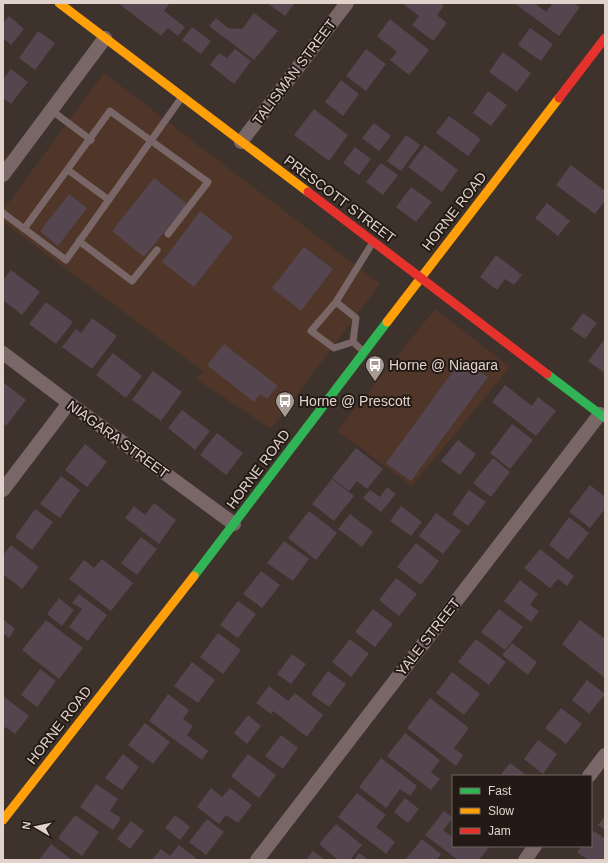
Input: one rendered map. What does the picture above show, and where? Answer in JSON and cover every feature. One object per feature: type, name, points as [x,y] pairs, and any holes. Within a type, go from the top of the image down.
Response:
[{"type":"main road","name":"PRESCOTT STREET","points":[[59,3],[603,416]]},
{"type":"main road","name":"HORNE ROAD","points":[[3,820],[234,524],[420,278],[605,38]]},
{"type":"street","name":"TALISMAN STREET","points":[[241,142],[347,3]]},
{"type":"street","points":[[3,175],[104,38]]},
{"type":"street","name":"NIAGARA STREET","points":[[3,353],[234,524]]},
{"type":"street","points":[[3,490],[69,403]]},
{"type":"street","name":"YALE STREET","points":[[257,860],[603,416]]},
{"type":"street","points":[[590,775],[605,755]]},
{"type":"street","points":[[525,860],[534,847]]},
{"type":"lane","points":[[3,213],[66,260],[182,97]]},
{"type":"lane","points":[[51,110],[91,140]]},
{"type":"lane","points":[[24,229],[91,140],[110,111],[208,182],[168,234]]},
{"type":"lane","points":[[68,170],[109,200]]},
{"type":"lane","points":[[80,241],[132,281],[157,250]]},
{"type":"lane","points":[[353,342],[334,348],[311,331],[336,302],[373,242]]},
{"type":"lane","points":[[336,302],[356,318],[353,342]]},
{"type":"lane","points":[[353,342],[364,352]]},
{"type":"shaded area","points":[[104,73],[380,284],[271,429],[196,379],[203,371],[3,222],[3,210]]},
{"type":"shaded area","points":[[435,309],[510,367],[412,486],[337,431]]},
{"type":"building","points":[[118,3],[170,3],[164,11],[185,27],[178,36],[168,28],[161,36]]},
{"type":"building","points":[[267,3],[295,3],[285,16]]},
{"type":"building","points":[[402,3],[440,3],[444,6],[437,15],[447,23],[433,41],[412,25],[419,16]]},
{"type":"building","points":[[514,3],[538,3],[537,5],[546,12],[553,3],[574,3],[580,7],[559,36]]},
{"type":"building","points":[[254,13],[278,31],[254,60],[209,26],[216,18],[228,28],[242,29]]},
{"type":"building","points":[[9,16],[24,29],[11,45],[3,38],[3,23]]},
{"type":"building","points":[[390,19],[429,50],[409,75],[390,60],[397,52],[377,36]]},
{"type":"building","points":[[192,27],[211,41],[201,54],[182,40]]},
{"type":"building","points":[[530,28],[553,44],[541,61],[518,45]]},
{"type":"building","points":[[38,31],[55,43],[35,70],[19,58]]},
{"type":"building","points":[[235,49],[251,61],[234,84],[210,65],[219,53],[227,58]]},
{"type":"building","points":[[366,49],[386,64],[366,91],[346,76]]},
{"type":"building","points":[[503,52],[531,73],[517,92],[489,72]]},
{"type":"building","points":[[11,69],[28,82],[11,104],[3,98],[3,79]]},
{"type":"building","points":[[341,80],[359,94],[343,116],[325,102]]},
{"type":"building","points":[[488,91],[507,105],[491,126],[473,113]]},
{"type":"building","points":[[314,109],[348,135],[329,161],[294,135]]},
{"type":"building","points":[[449,116],[481,139],[468,156],[436,133]]},
{"type":"building","points":[[374,123],[391,136],[379,151],[362,138]]},
{"type":"building","points":[[406,135],[420,145],[401,171],[387,161]]},
{"type":"building","points":[[425,145],[458,170],[442,192],[408,167]]},
{"type":"building","points":[[355,147],[371,159],[359,175],[343,163]]},
{"type":"building","points":[[381,163],[398,175],[383,195],[366,182]]},
{"type":"building","points":[[571,165],[605,191],[605,201],[595,214],[556,185]]},
{"type":"building","points":[[154,178],[187,204],[144,257],[112,231]]},
{"type":"building","points":[[411,187],[432,202],[416,222],[396,207]]},
{"type":"building","points":[[69,194],[87,208],[58,246],[40,231]]},
{"type":"building","points":[[547,203],[570,221],[558,236],[535,218]]},
{"type":"building","points":[[200,211],[233,237],[194,287],[162,262]]},
{"type":"building","points":[[304,247],[333,269],[301,311],[272,288]]},
{"type":"building","points":[[496,255],[522,275],[514,285],[505,279],[497,290],[480,277]]},
{"type":"building","points":[[11,270],[40,292],[22,315],[3,300],[3,280]]},
{"type":"building","points":[[46,302],[73,322],[56,344],[29,324]]},
{"type":"building","points":[[583,313],[597,323],[585,339],[571,329]]},
{"type":"building","points":[[92,318],[117,336],[92,369],[62,347],[76,329],[81,333]]},
{"type":"building","points":[[605,339],[605,373],[588,361]]},
{"type":"building","points":[[224,344],[278,386],[267,399],[260,394],[254,402],[207,365]]},
{"type":"building","points":[[113,353],[142,376],[126,398],[96,375]]},
{"type":"building","points":[[462,359],[488,377],[411,481],[386,463]]},
{"type":"building","points":[[153,371],[182,392],[161,421],[132,400]]},
{"type":"building","points":[[4,383],[26,400],[6,426],[3,424]]},
{"type":"building","points":[[505,385],[532,406],[538,397],[556,411],[536,436],[492,402]]},
{"type":"building","points":[[182,410],[210,431],[195,450],[168,428]]},
{"type":"building","points":[[512,424],[533,440],[510,469],[490,453]]},
{"type":"building","points":[[217,433],[243,453],[226,475],[200,455]]},
{"type":"building","points":[[458,440],[476,454],[460,475],[441,461]]},
{"type":"building","points":[[85,444],[107,462],[87,487],[65,470]]},
{"type":"building","points":[[356,448],[383,469],[367,489],[357,481],[349,491],[332,478]]},
{"type":"building","points":[[493,458],[510,472],[491,497],[473,483]]},
{"type":"building","points":[[61,476],[80,490],[60,518],[40,504]]},
{"type":"building","points":[[332,479],[354,496],[334,521],[312,504]]},
{"type":"building","points":[[590,485],[605,497],[605,509],[590,528],[569,512]]},
{"type":"building","points":[[387,487],[396,494],[381,512],[363,498],[370,490],[380,497]]},
{"type":"building","points":[[469,490],[486,502],[468,526],[452,514]]},
{"type":"building","points":[[154,503],[176,520],[159,544],[125,518],[134,506],[145,515]]},
{"type":"building","points":[[401,506],[422,522],[411,536],[390,521]]},
{"type":"building","points":[[35,509],[53,522],[32,550],[15,537]]},
{"type":"building","points":[[309,511],[337,533],[316,560],[288,538]]},
{"type":"building","points":[[436,513],[461,531],[443,554],[419,536]]},
{"type":"building","points":[[350,514],[373,532],[362,547],[338,529]]},
{"type":"building","points":[[569,517],[589,533],[568,560],[549,545]]},
{"type":"building","points":[[141,537],[157,549],[137,575],[121,563]]},
{"type":"building","points":[[284,541],[309,559],[293,581],[267,563]]},
{"type":"building","points":[[416,543],[439,561],[421,585],[397,567]]},
{"type":"building","points":[[11,545],[39,567],[22,589],[3,574],[3,555]]},
{"type":"building","points":[[540,549],[574,576],[567,586],[558,579],[550,588],[524,568]]},
{"type":"building","points":[[102,559],[133,583],[111,611],[69,579],[84,560],[94,568]]},
{"type":"building","points":[[261,571],[280,585],[262,608],[243,594]]},
{"type":"building","points":[[396,578],[417,594],[399,616],[379,600]]},
{"type":"building","points":[[520,580],[538,594],[530,605],[539,611],[531,622],[504,601]]},
{"type":"building","points":[[79,594],[107,615],[88,641],[69,627],[82,609],[72,603]]},
{"type":"building","points":[[59,598],[74,610],[62,626],[47,614]]},
{"type":"building","points":[[238,601],[256,614],[238,638],[220,625]]},
{"type":"building","points":[[373,609],[393,624],[375,647],[355,632]]},
{"type":"building","points":[[499,609],[523,627],[505,650],[481,632]]},
{"type":"building","points":[[3,619],[15,629],[9,638],[3,633]]},
{"type":"building","points":[[46,620],[83,648],[59,679],[22,650]]},
{"type":"building","points":[[580,620],[605,639],[605,678],[562,644]]},
{"type":"building","points":[[218,633],[241,650],[223,674],[200,657]]},
{"type":"building","points":[[350,639],[369,654],[351,677],[332,662]]},
{"type":"building","points":[[476,639],[506,662],[489,685],[458,662]]},
{"type":"building","points":[[512,643],[537,662],[528,675],[502,655]]},
{"type":"building","points":[[292,654],[306,664],[291,684],[277,674]]},
{"type":"building","points":[[192,662],[215,680],[198,703],[174,686]]},
{"type":"building","points":[[40,669],[56,681],[37,707],[21,695]]},
{"type":"building","points":[[328,671],[346,684],[329,707],[311,694]]},
{"type":"building","points":[[452,672],[480,694],[464,715],[436,693]]},
{"type":"building","points":[[587,680],[605,694],[589,714],[572,700]]},
{"type":"building","points":[[269,686],[288,701],[295,693],[323,715],[307,737],[273,711],[271,714],[256,703]]},
{"type":"building","points":[[168,694],[189,710],[183,719],[193,726],[187,735],[208,751],[202,760],[149,721]]},
{"type":"building","points":[[3,696],[29,716],[15,734],[6,727],[3,730]]},
{"type":"building","points":[[430,698],[469,728],[454,748],[463,755],[456,766],[407,728]]},
{"type":"building","points":[[561,708],[582,724],[566,744],[545,728]]},
{"type":"building","points":[[248,715],[261,726],[247,744],[234,733]]},
{"type":"building","points":[[145,723],[170,742],[153,764],[128,745]]},
{"type":"building","points":[[405,733],[440,760],[431,772],[440,779],[431,790],[387,756]]},
{"type":"building","points":[[281,735],[298,748],[283,769],[265,756]]},
{"type":"building","points":[[538,740],[557,754],[543,774],[524,759]]},
{"type":"building","points":[[123,754],[139,767],[122,790],[105,778]]},
{"type":"building","points":[[248,754],[276,775],[259,798],[231,776]]},
{"type":"building","points":[[381,758],[417,786],[410,796],[400,789],[386,808],[359,787]]},
{"type":"building","points":[[510,763],[527,775],[501,775]]},
{"type":"building","points":[[96,784],[118,799],[110,811],[121,818],[113,830],[80,807]]},
{"type":"building","points":[[211,788],[222,797],[230,788],[252,805],[238,823],[226,815],[219,824],[197,807]]},
{"type":"building","points":[[357,793],[386,815],[376,827],[395,842],[386,854],[338,817]]},
{"type":"building","points":[[405,798],[419,809],[408,823],[394,812]]},
{"type":"building","points":[[444,811],[452,817],[443,830],[452,836],[452,847],[489,847],[479,860],[458,860],[425,835]]},
{"type":"building","points":[[75,815],[99,832],[82,856],[58,838]]},
{"type":"building","points":[[175,815],[190,827],[180,840],[165,828]]},
{"type":"building","points":[[605,816],[605,830],[598,825]]},
{"type":"building","points":[[207,819],[224,832],[206,855],[189,842]]},
{"type":"building","points":[[131,821],[144,831],[130,849],[117,839]]},
{"type":"building","points":[[336,824],[362,845],[350,860],[338,860],[319,844]]},
{"type":"building","points":[[594,831],[605,839],[605,860],[588,860],[577,852],[581,847],[592,847],[592,833]]},
{"type":"building","points":[[422,839],[441,854],[437,860],[405,860]]},
{"type":"building","points":[[51,844],[72,860],[39,860]]},
{"type":"building","points":[[179,845],[198,860],[152,860],[161,849],[170,856]]},
{"type":"building","points":[[313,851],[325,860],[306,860]]},
{"type":"building","points":[[359,853],[369,860],[354,860]]},
{"type":"traffic: fast","points":[[194,576],[387,322]]},
{"type":"traffic: fast","points":[[547,374],[605,418]]},
{"type":"traffic: slow","points":[[59,3],[308,192]]},
{"type":"traffic: slow","points":[[387,322],[559,98]]},
{"type":"traffic: slow","points":[[3,820],[194,576]]},
{"type":"traffic: jam","points":[[559,98],[605,38]]},
{"type":"traffic: jam","points":[[308,192],[547,374]]},
{"type":"place","name":"Horne @ Niagara","points":[[375,382]]},
{"type":"place","name":"Horne @ Prescott","points":[[285,418]]}]
